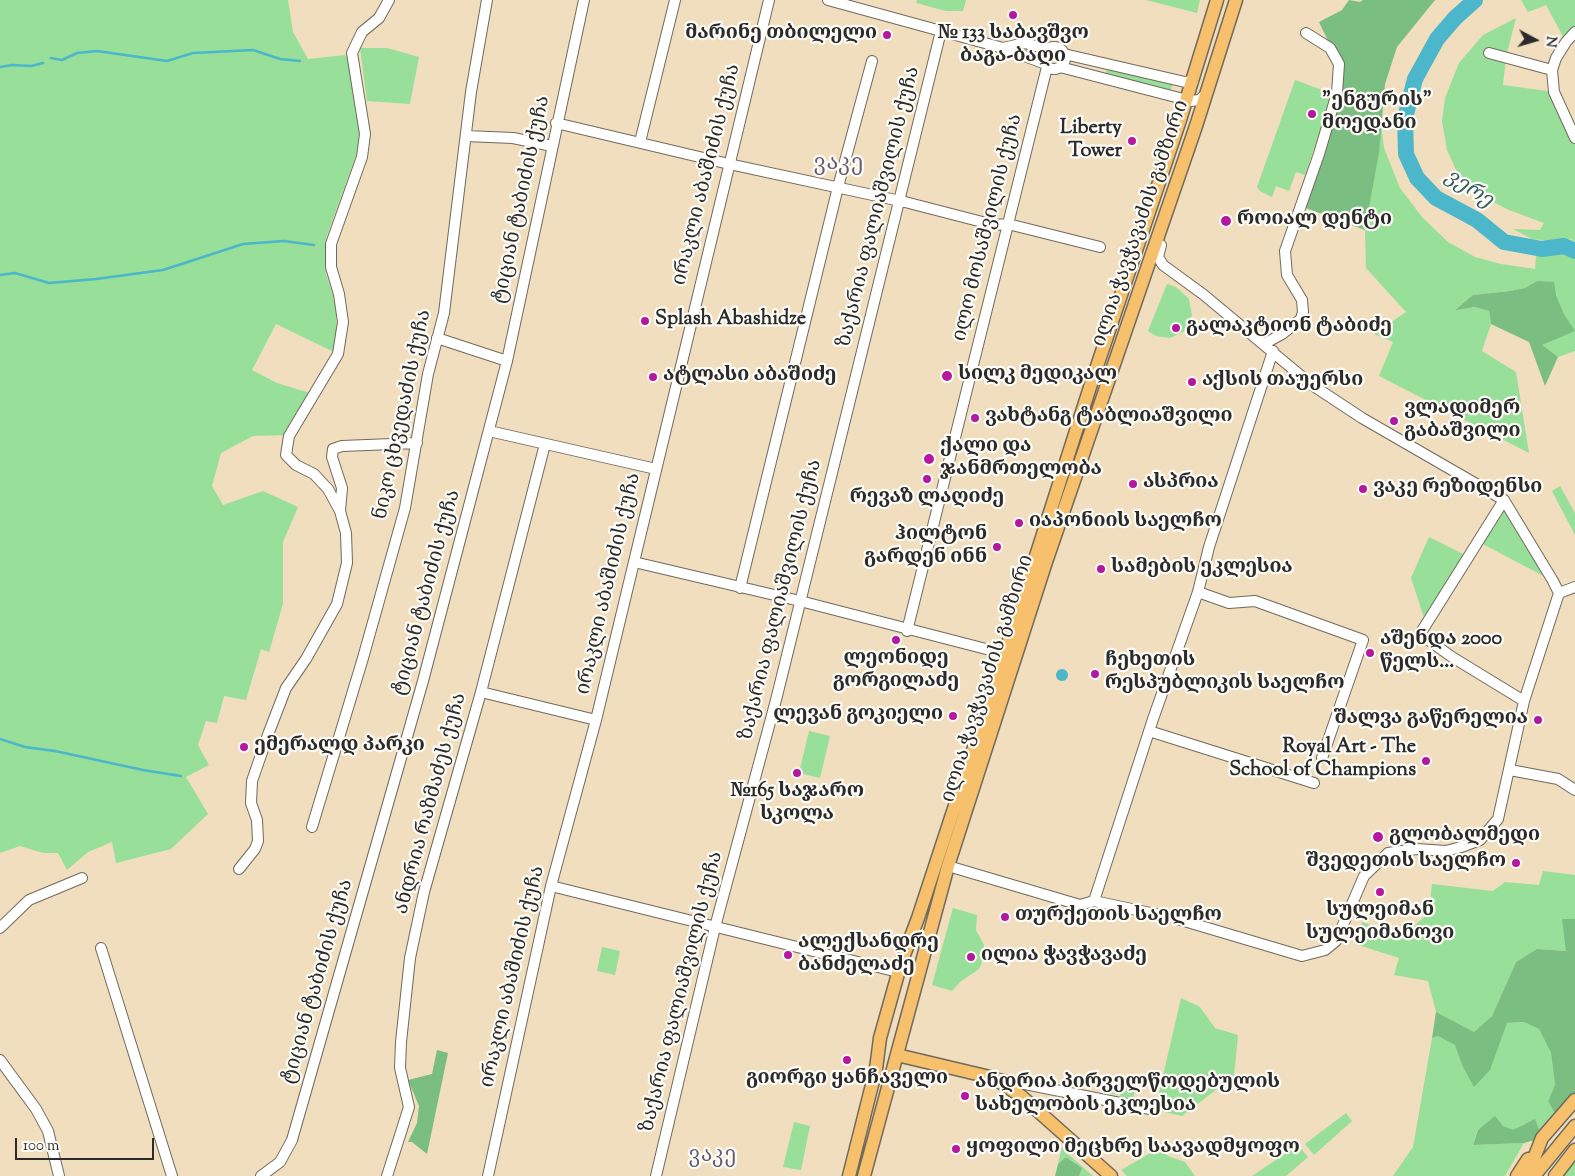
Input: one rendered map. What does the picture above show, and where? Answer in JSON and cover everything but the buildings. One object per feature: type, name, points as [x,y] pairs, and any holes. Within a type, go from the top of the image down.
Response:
[{"type":"main road","name":"ილია ჭავჭავაძის გამზირი","points":[[864,1176],[948,866],[1090,387],[1186,100],[1217,0]]},
{"type":"main road","name":"ილია ჭავჭავაძის გამზირი","points":[[849,1176],[896,972],[918,918],[1160,232],[1236,0]]},
{"type":"main road","points":[[897,1055],[994,1078],[1021,1096],[1111,1176]]},
{"type":"main road","points":[[1517,1176],[1542,1138],[1575,1100]]},
{"type":"main road","points":[[1534,1176],[1575,1126]]},
{"type":"main road","points":[[1527,1176],[1542,1138]]},
{"type":"main road","points":[[1555,1176],[1575,1150]]},
{"type":"street","points":[[239,869],[255,849],[258,841],[257,820],[251,803],[252,781],[269,732],[286,688],[306,660],[336,604],[347,563],[346,533],[340,510],[328,489],[314,474],[296,465],[286,454],[289,436],[338,354],[342,322],[339,294],[331,267],[331,244],[362,157],[365,134],[352,53],[362,32],[380,18],[389,0]]},
{"type":"street","name":"ნიკო ცხვედაძის ქუჩა","points":[[312,827],[363,658],[405,508],[428,374],[444,313],[466,136],[487,0]]},
{"type":"street","name":"ტიციან ტაბიძის ქუჩა","points":[[261,1176],[280,1162],[292,1140],[418,700],[507,361],[556,123],[584,0]]},
{"type":"street","points":[[640,142],[675,0]]},
{"type":"street","name":"ირაკლი აბაშიძის ქუჩა","points":[[488,1176],[551,886],[596,720],[769,0]]},
{"type":"street","points":[[828,0],[1003,48],[1052,69],[1060,67],[1195,102],[1206,95]]},
{"type":"street","name":"ზაქარია ფალიაშვილის ქუჩა","points":[[656,1176],[715,927],[776,700],[941,31]]},
{"type":"street","points":[[1575,32],[1556,58],[1552,70],[1554,92],[1575,138]]},
{"type":"street","points":[[1264,344],[1282,334],[1301,319],[1303,312],[1302,300],[1287,275],[1285,251],[1319,154],[1337,93],[1339,64],[1330,48],[1306,33]]},
{"type":"street","points":[[1003,48],[1025,43],[1046,49],[1056,46],[1064,54],[1185,82],[1192,81]]},
{"type":"street","points":[[1045,65],[1043,55],[1046,49]]},
{"type":"street","points":[[1489,53],[1552,70]]},
{"type":"street","points":[[1060,67],[1064,62],[1064,54]]},
{"type":"street","points":[[740,588],[838,187],[872,60]]},
{"type":"street","name":"ილო მოსაშვილის ქუჩა","points":[[907,631],[1008,224],[1045,65]]},
{"type":"street","points":[[556,123],[729,164],[900,201],[994,225],[1008,224],[1100,246]]},
{"type":"street","points":[[466,136],[513,138],[552,146]]},
{"type":"street","points":[[948,866],[1080,905],[1094,901],[1174,918],[1302,956],[1325,950],[1336,941],[1364,876],[1388,853],[1416,849],[1446,851],[1480,840],[1498,819],[1524,702],[1559,593],[1504,500],[1330,398],[1204,295],[1163,265],[1158,257],[1162,242],[1160,232]]},
{"type":"street","points":[[1145,272],[1153,266],[1163,265]]},
{"type":"street","points":[[437,338],[507,361]]},
{"type":"street","points":[[1094,901],[1149,731],[1198,592],[1209,547],[1273,351]]},
{"type":"street","points":[[489,431],[656,469]]},
{"type":"street","points":[[340,510],[342,488],[332,457],[333,450],[342,446],[417,443]]},
{"type":"street","name":"ანდრია რაზმაძეს ქუჩა","points":[[387,1176],[410,1107],[400,1068],[410,958],[435,849],[480,692],[545,444]]},
{"type":"street","points":[[1504,500],[1420,634],[1452,657],[1524,702]]},
{"type":"street","points":[[634,562],[800,602],[1009,657]]},
{"type":"street","points":[[1559,593],[1575,587]]},
{"type":"street","points":[[1198,592],[1229,603],[1255,601],[1364,640],[1322,758]]},
{"type":"street","points":[[480,692],[596,720]]},
{"type":"street","points":[[1149,731],[1314,783]]},
{"type":"street","points":[[1510,770],[1558,779],[1575,790]]},
{"type":"street","points":[[0,928],[29,900],[82,878]]},
{"type":"street","points":[[551,886],[896,972]]},
{"type":"street","points":[[101,948],[172,1176]]},
{"type":"street","points":[[0,1060],[36,1109],[48,1131],[59,1176]]},
{"type":"street","points":[[994,1078],[1155,1110]]},
{"type":"green space","points":[[0,0],[288,0],[293,32],[308,59],[345,55],[351,65],[361,129],[359,147],[326,238],[326,274],[336,304],[337,342],[334,352],[276,324],[252,370],[277,383],[310,393],[286,435],[253,436],[221,453],[212,486],[223,505],[263,491],[298,507],[283,542],[283,604],[269,652],[261,649],[246,700],[224,696],[217,723],[206,721],[198,745],[209,765],[186,777],[208,814],[171,849],[116,863],[112,842],[88,852],[67,870],[58,853],[43,853],[20,846],[0,853]]},
{"type":"green space","points":[[917,0],[966,0],[963,11],[946,11],[916,3]]},
{"type":"green space","points":[[1146,0],[1200,0],[1197,13]]},
{"type":"green space","points":[[1349,0],[1360,2],[1363,0],[1435,0],[1397,47],[1385,84],[1379,152],[1365,230],[1303,207],[1339,64],[1319,22],[1342,10]]},
{"type":"green space","points":[[1521,0],[1575,0],[1575,32],[1566,42],[1546,5],[1528,12]]},
{"type":"green space","points":[[1516,18],[1506,57],[1503,85],[1554,92],[1575,128],[1575,242],[1571,239],[1548,241],[1532,239],[1513,229],[1540,230],[1544,223],[1509,210],[1481,196],[1458,174],[1447,150],[1442,121],[1445,98],[1459,63],[1483,35]]},
{"type":"green space","points":[[360,48],[387,48],[419,57],[410,104],[367,101]]},
{"type":"green space","points":[[1107,68],[1173,84],[1170,92],[1105,76]]},
{"type":"green space","points":[[1295,80],[1333,94],[1305,175],[1296,172],[1289,191],[1276,186],[1272,197],[1260,191],[1257,187]]},
{"type":"green space","points":[[1381,124],[1384,148],[1400,188],[1422,217],[1448,242],[1475,257],[1501,264],[1535,269],[1536,256],[1564,252],[1575,257],[1575,351],[1558,357],[1541,345],[1574,331],[1556,295],[1537,281],[1525,288],[1473,295],[1456,309],[1475,307],[1489,311],[1491,324],[1482,351],[1516,372],[1529,453],[1379,376],[1393,342],[1374,334],[1406,312],[1366,268],[1365,230]]},
{"type":"green space","points":[[1537,281],[1554,282],[1556,295],[1564,314],[1575,331],[1542,345],[1558,357],[1545,386],[1529,342],[1491,324],[1489,311],[1475,307],[1455,310],[1473,295],[1525,288]]},
{"type":"green space","points":[[1167,284],[1176,287],[1189,299],[1192,315],[1185,331],[1170,338],[1156,336],[1148,331]]},
{"type":"green space","points":[[1560,486],[1575,513],[1575,535],[1552,491]]},
{"type":"green space","points":[[1504,500],[1553,581],[1479,542]]},
{"type":"green space","points":[[1429,537],[1469,557],[1426,624],[1411,578]]},
{"type":"green space","points":[[809,731],[830,736],[820,778],[799,773]]},
{"type":"green space","points":[[1543,871],[1575,875],[1575,919],[1562,919],[1567,951],[1537,949],[1516,962],[1492,1016],[1474,1032],[1436,1012],[1428,981],[1394,975],[1399,958],[1355,944],[1362,922],[1406,936],[1408,931],[1429,913],[1432,884],[1493,891],[1505,882],[1539,885]]},
{"type":"green space","points":[[953,908],[977,915],[976,930],[984,945],[984,957],[979,969],[960,982],[952,991],[932,985]]},
{"type":"green space","points":[[1562,919],[1575,919],[1575,1100],[1558,1119],[1548,1101],[1555,1085],[1551,1053],[1539,1029],[1524,1022],[1507,1023],[1490,1070],[1474,1087],[1462,1065],[1455,1045],[1438,1036],[1432,1038],[1436,1012],[1474,1032],[1492,1016],[1516,962],[1537,949],[1566,951]]},
{"type":"green space","points":[[602,947],[620,951],[615,975],[597,971]]},
{"type":"green space","points":[[1181,998],[1200,1007],[1215,1028],[1238,1035],[1234,1076],[1182,1116],[1155,1110]]},
{"type":"green space","points":[[1524,1022],[1539,1029],[1551,1053],[1555,1085],[1548,1101],[1558,1119],[1542,1138],[1524,1124],[1513,1131],[1503,1126],[1478,1129],[1473,1145],[1524,1143],[1505,1176],[1393,1176],[1413,1147],[1432,1038],[1438,1036],[1456,1045],[1462,1065],[1507,1023]]},
{"type":"green space","points":[[437,1050],[448,1053],[427,1154],[412,1142],[408,1142],[417,1123],[419,1106],[408,1080],[432,1074]]},
{"type":"green space","points":[[1105,1082],[1120,1085],[1118,1095],[1102,1092]]},
{"type":"green space","points":[[1122,1086],[1135,1089],[1133,1099],[1120,1097]]},
{"type":"green space","points":[[1346,1113],[1352,1121],[1314,1155],[1305,1144]]},
{"type":"green space","points":[[1495,1116],[1503,1126],[1513,1130],[1535,1119],[1542,1138],[1524,1143],[1473,1145],[1478,1130]]},
{"type":"green space","points":[[794,1122],[810,1126],[801,1170],[783,1167]]},
{"type":"green space","points":[[1298,1145],[1308,1157],[1286,1176],[1252,1176]]},
{"type":"green space","points":[[1062,1147],[1093,1176],[1079,1176],[1082,1168],[1066,1157],[1058,1164]]},
{"type":"green space","points":[[1159,1148],[1168,1156],[1185,1162],[1195,1176],[1127,1176],[1121,1170]]},
{"type":"green space","points":[[1575,1155],[1575,1176],[1558,1176]]},
{"type":"green space","points":[[1066,1157],[1082,1168],[1079,1176],[1055,1176],[1058,1164]]},
{"type":"water","points":[[1060,669],[1064,669],[1068,675],[1064,681],[1060,681],[1056,677],[1056,673]]},
{"type":"waterway","name":"ვერე","points":[[1475,0],[1455,18],[1437,39],[1415,79],[1405,118],[1406,154],[1417,178],[1436,198],[1477,220],[1504,242],[1542,249],[1564,246],[1575,251]]},
{"type":"waterway","points":[[51,58],[62,60],[77,53],[97,51],[167,61],[193,53],[253,50],[280,59],[300,61]]},
{"type":"waterway","points":[[0,67],[12,65],[31,66],[43,63]]},
{"type":"waterway","points":[[0,275],[15,273],[49,283],[96,279],[163,270],[243,244],[284,241],[314,245]]},
{"type":"waterway","points":[[0,739],[25,747],[55,751],[143,770],[181,776]]},
{"type":"place","name":"№ 133 საბავშვო ბაგა-ბაღი","points":[[1013,15]]},
{"type":"place","name":"მარინე თბილელი","points":[[887,35]]},
{"type":"place","name":"\"ენგურის\" მოედანი","points":[[1312,114]]},
{"type":"place","name":"Liberty Tower","points":[[1132,141]]},
{"type":"place","name":"როიალ დენტი","points":[[1226,221]]},
{"type":"place","name":"Splash Abashidze","points":[[645,321]]},
{"type":"place","name":"გალაკტიონ ტაბიძე","points":[[1176,328]]},
{"type":"place","name":"სილკ მედიკალ","points":[[947,376]]},
{"type":"place","name":"ატლასი აბაშიძე","points":[[653,377]]},
{"type":"place","name":"აქსის თაუერსი","points":[[1192,382]]},
{"type":"place","name":"ვახტანგ ტაბლიაშვილი","points":[[975,418]]},
{"type":"place","name":"ვლადიმერ გაბაშვილი","points":[[1394,421]]},
{"type":"place","name":"ქალი და ჯანმრთელობა","points":[[929,459]]},
{"type":"place","name":"რევაზ ლაღიძე","points":[[927,479]]},
{"type":"place","name":"ასპრია","points":[[1133,484]]},
{"type":"place","name":"ვაკე რეზიდენსი","points":[[1363,489]]},
{"type":"place","name":"იაპონიის საელჩო","points":[[1019,523]]},
{"type":"place","name":"ჰილტონ გარდენ ინნ","points":[[997,547]]},
{"type":"place","name":"სამების ეკლესია","points":[[1101,569]]},
{"type":"place","name":"ლეონიდე გორგილაძე","points":[[896,640]]},
{"type":"place","name":"აშენდა 2000 წელს...","points":[[1370,653]]},
{"type":"place","name":"ჩეხეთის რესპუბლიკის საელჩო","points":[[1095,674]]},
{"type":"place","name":"ლევან გოკიელი","points":[[953,716]]},
{"type":"place","name":"შალვა გაწერელია","points":[[1538,720]]},
{"type":"place","name":"ემერალდ პარკი","points":[[244,747]]},
{"type":"place","name":"Royal Art - The School of Champions","points":[[1426,761]]},
{"type":"place","name":"№165 საჯარო სკოლა","points":[[797,773]]},
{"type":"place","name":"გლობალმედი","points":[[1378,837]]},
{"type":"place","name":"შვედეთის საელჩო","points":[[1516,863]]},
{"type":"place","name":"სულეიმან სულეიმანოვი","points":[[1380,892]]},
{"type":"place","name":"თურქეთის საელჩო","points":[[1005,917]]},
{"type":"place","name":"ალექსანდრე ბანძელაძე","points":[[788,955]]},
{"type":"place","name":"ილია ჭავჭავაძე","points":[[971,957]]},
{"type":"place","name":"გიორგი ყანჩაველი","points":[[847,1060]]},
{"type":"place","name":"ანდრია პირველწოდებულის სახელობის ეკლესია","points":[[965,1096]]},
{"type":"place","name":"ყოფილი მეცხრე საავადმყოფო","points":[[956,1149]]},
{"type":"district","name":"ვაკე","points":[[839,165]]},
{"type":"district","name":"ვაკე","points":[[713,1157]]}]
